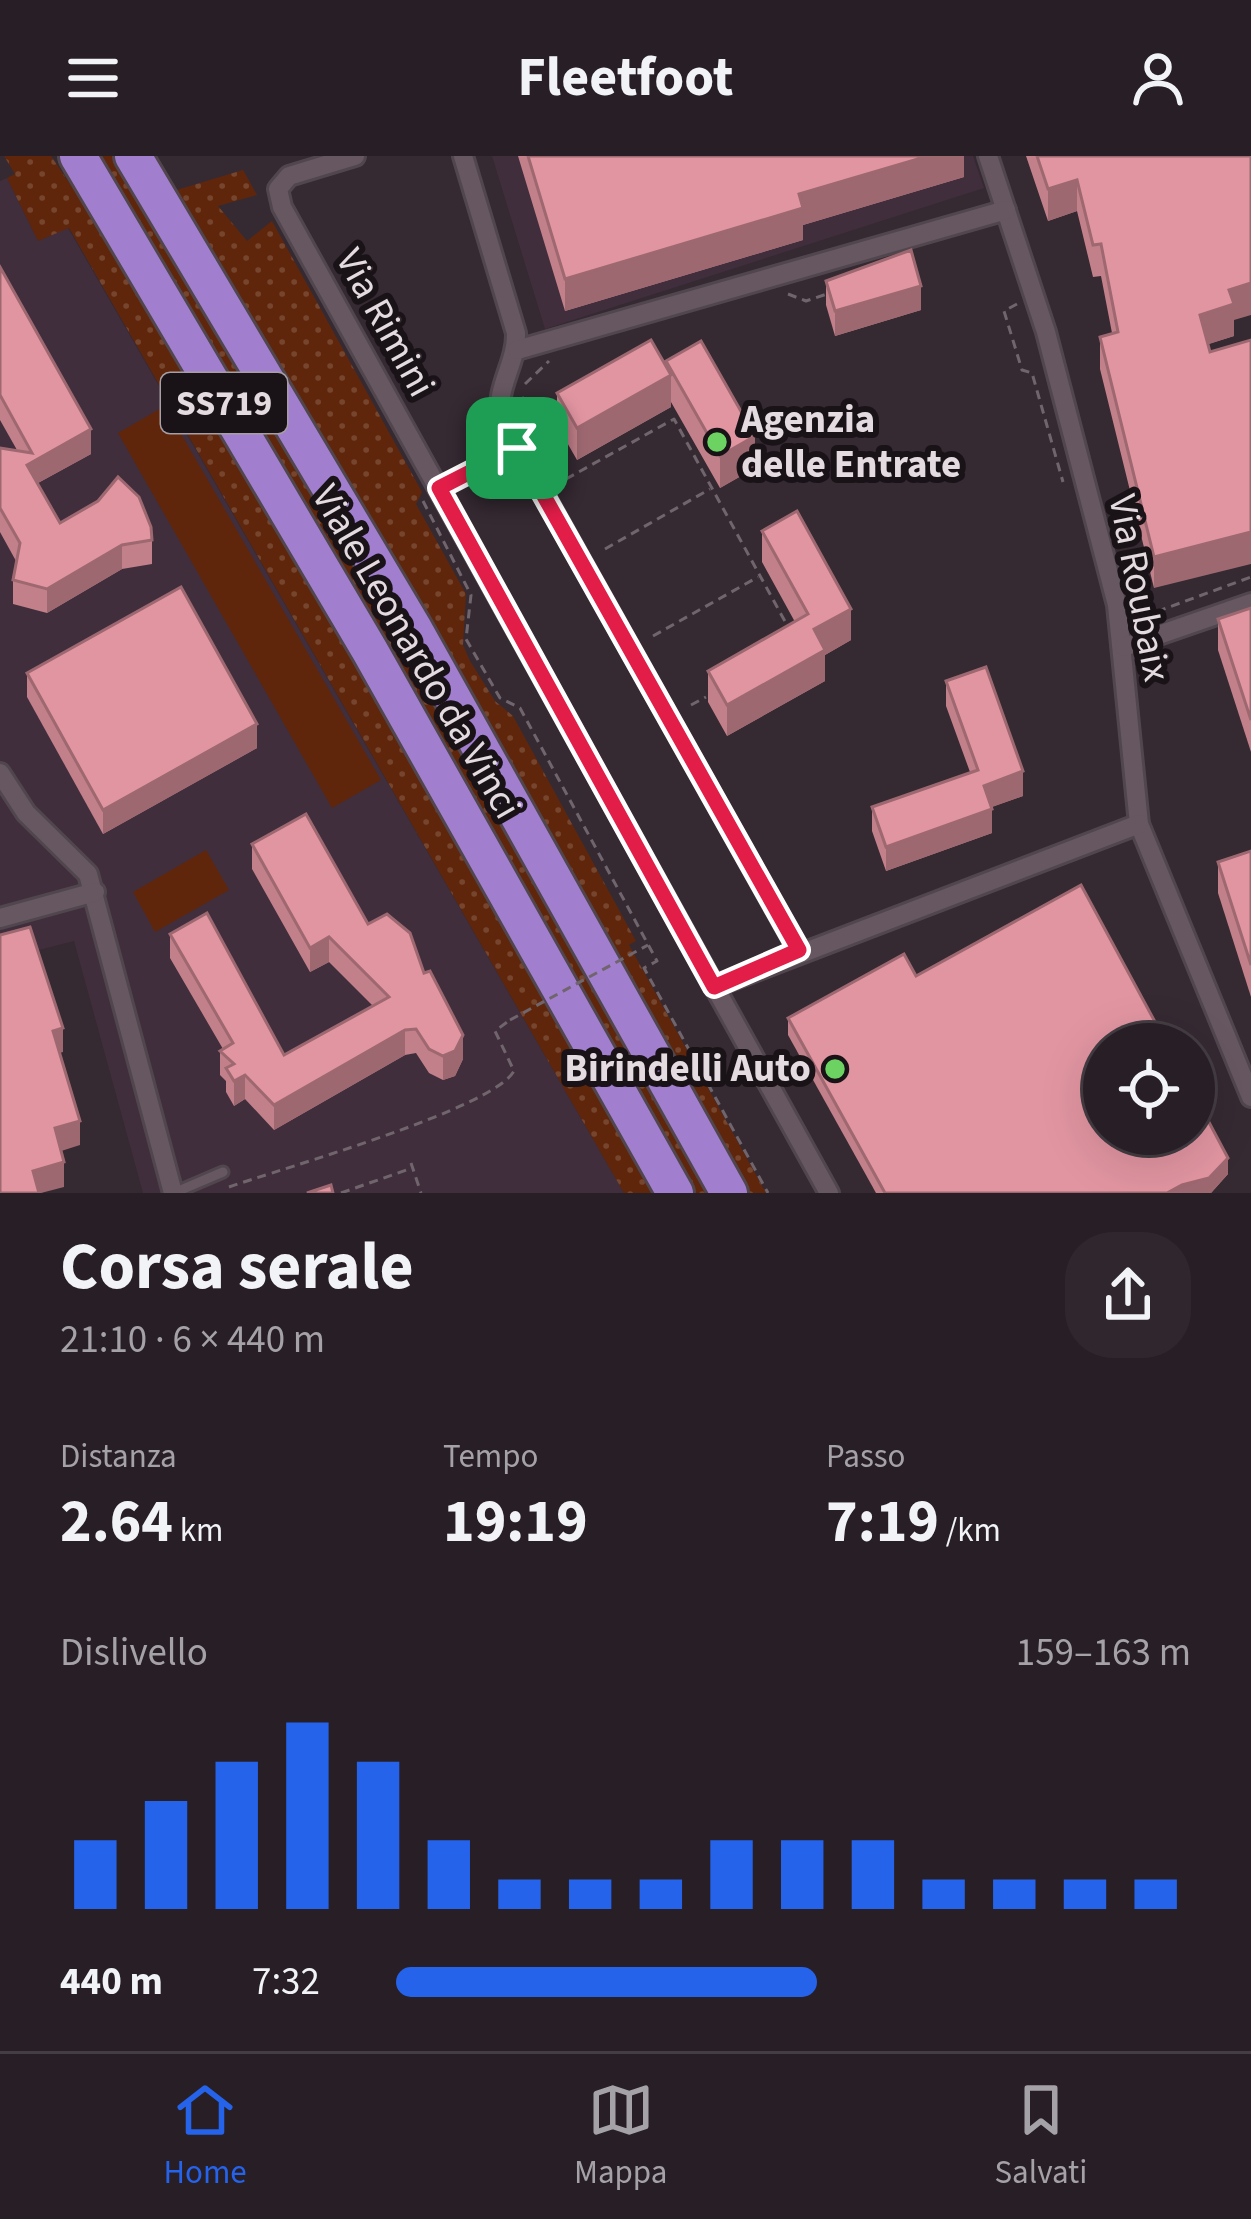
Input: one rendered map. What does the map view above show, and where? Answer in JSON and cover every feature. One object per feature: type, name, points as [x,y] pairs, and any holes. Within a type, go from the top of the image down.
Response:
[{"type":"highway","points":[[64,156],[107,206]]},
{"type":"highway","name":"Viale Leonardo da Vinci","points":[[78,156],[370,650],[675,1193]]},
{"type":"highway","name":"Viale Leonardo da Vinci","points":[[133,156],[414,628],[729,1193]]},
{"type":"street","name":"Via Rimini","points":[[355,156],[289,176],[278,197],[829,1193]]},
{"type":"street","points":[[463,156],[516,333],[517,350],[498,401],[517,448],[799,950]]},
{"type":"street","name":"Via Roubaix","points":[[988,156],[1046,332],[1117,605],[1139,824],[1251,1097]]},
{"type":"street","points":[[517,350],[1006,210]]},
{"type":"street","points":[[1124,647],[1251,603]]},
{"type":"street","points":[[0,773],[26,813],[83,866],[95,892],[174,1193]]},
{"type":"street","points":[[714,987],[799,950],[1139,824]]},
{"type":"street","points":[[0,918],[95,892]]},
{"type":"lane","points":[[174,1193],[223,1172]]},
{"type":"path","points":[[779,293],[806,301],[828,294]]},
{"type":"path","points":[[1018,301],[1004,311],[1022,370],[1032,373],[1063,481]]},
{"type":"path","points":[[550,360],[520,388],[542,435],[439,488],[420,503],[471,595],[466,639],[500,698],[520,708],[657,961],[644,968],[768,1193]]},
{"type":"path","points":[[566,479],[674,419],[789,629]]},
{"type":"path","points":[[605,549],[712,488]]},
{"type":"path","points":[[653,636],[760,576]]},
{"type":"path","points":[[1117,605],[1142,598],[1153,613],[1251,577]]},
{"type":"path","points":[[692,706],[709,696]]},
{"type":"path","points":[[211,1193],[445,1113],[502,1084],[514,1071],[495,1031],[648,945]]},
{"type":"path","points":[[341,1193],[411,1166],[421,1193]]},
{"type":"shaded area","points":[[4,156],[51,156],[142,290],[379,689],[659,1193],[624,1193],[69,228],[38,241],[7,178],[15,174]]},
{"type":"shaded area","points":[[89,156],[118,156],[378,590],[716,1193],[686,1193]]},
{"type":"shaded area","points":[[492,156],[973,156],[984,188],[545,329]]},
{"type":"shaded area","points":[[243,170],[257,195],[218,206],[247,241],[272,221],[422,492],[416,504],[466,594],[463,645],[470,661],[495,701],[513,716],[636,941],[629,945],[766,1193],[745,1193],[170,192]]},
{"type":"shaded area","points":[[7,178],[38,241],[68,228],[624,1193],[143,1193],[74,941],[0,960],[0,181]]},
{"type":"shaded area","points":[[165,406],[381,780],[332,808],[118,433]]},
{"type":"shaded area","points":[[206,850],[229,890],[155,932],[133,892]]},
{"type":"building","points":[[528,156],[928,156],[799,194],[803,208],[565,279]]},
{"type":"building","points":[[1037,156],[1251,156],[1251,283],[1229,290],[1234,304],[1200,315],[1210,352],[1251,340],[1251,532],[1154,557],[1100,337],[1118,332],[1101,244],[1093,245],[1077,180],[1048,189]]},
{"type":"building","points":[[911,250],[921,286],[835,311],[826,281]]},
{"type":"building","points":[[0,267],[91,429],[27,465],[60,523],[98,501],[118,477],[139,497],[151,527],[152,540],[122,545],[47,589],[13,580],[20,543],[0,508],[0,448],[32,453],[0,395]]},
{"type":"building","points":[[651,340],[671,375],[577,428],[557,393]]},
{"type":"building","points":[[701,341],[755,436],[720,456],[666,361]]},
{"type":"building","points":[[797,511],[851,609],[814,629],[825,650],[727,705],[708,671],[808,614],[762,531]]},
{"type":"building","points":[[181,587],[257,724],[103,810],[27,673]]},
{"type":"building","points":[[1251,608],[1251,720],[1218,619]]},
{"type":"building","points":[[986,667],[1023,771],[984,786],[992,809],[886,847],[872,807],[978,770],[946,681]]},
{"type":"building","points":[[306,814],[368,924],[387,914],[410,933],[424,973],[430,971],[463,1035],[455,1051],[443,1056],[429,1049],[416,1029],[405,1030],[274,1105],[245,1075],[234,1081],[226,1068],[234,1064],[220,1051],[233,1043],[170,934],[207,913],[284,1055],[389,997],[329,937],[310,948],[252,844]]},
{"type":"building","points":[[1251,851],[1251,965],[1218,862]]},
{"type":"building","points":[[1081,885],[1156,1023],[1083,1023],[1083,1155],[1215,1155],[1215,1134],[1228,1158],[1209,1178],[1167,1193],[885,1193],[788,1018],[904,954],[916,976]]},
{"type":"building","points":[[30,927],[63,1028],[53,1031],[80,1121],[55,1128],[64,1162],[33,1171],[39,1193],[0,1193],[0,935]]},
{"type":"building","points":[[331,1185],[333,1193],[307,1193]]},
{"type":"place","name":"Agenzia delle Entrate","points":[[717,442]]},
{"type":"place","name":"Birindelli Auto","points":[[835,1069]]},
{"type":"route","points":[[517,448],[799,950],[714,987],[439,488],[517,448]]}]
